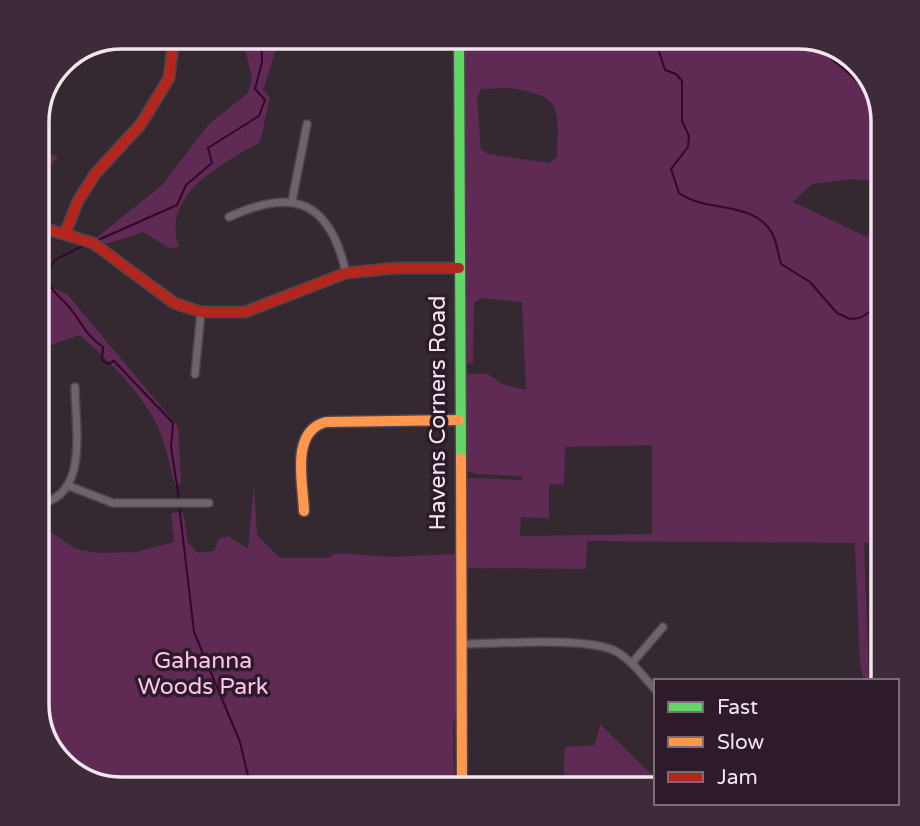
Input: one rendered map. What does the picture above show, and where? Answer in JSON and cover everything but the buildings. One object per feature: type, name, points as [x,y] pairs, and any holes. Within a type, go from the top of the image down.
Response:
[{"type":"street","points":[[65,233],[78,201],[95,174],[141,124],[169,78],[173,49]]},
{"type":"street","name":"Havens Corners Road","points":[[459,49],[462,777]]},
{"type":"street","points":[[292,201],[307,124]]},
{"type":"street","points":[[229,217],[255,205],[292,201],[323,217],[340,247],[346,273]]},
{"type":"street","points":[[49,229],[93,243],[174,303],[201,312],[246,312],[346,273],[396,268],[459,268]]},
{"type":"street","points":[[195,374],[201,312]]},
{"type":"street","points":[[49,500],[57,498],[69,486],[75,469],[75,387]]},
{"type":"street","points":[[304,511],[304,443],[307,433],[315,425],[326,422],[459,420]]},
{"type":"street","points":[[69,486],[113,503],[209,503]]},
{"type":"street","points":[[632,663],[663,627]]},
{"type":"street","points":[[460,644],[589,644],[615,651],[632,663],[654,688]]},
{"type":"green space","points":[[245,49],[276,49],[263,90],[270,97],[260,142],[213,171],[187,196],[178,211],[176,228],[179,247],[169,248],[143,232],[106,244],[96,238],[161,186],[209,124],[248,93],[252,77]]},
{"type":"green space","points":[[464,49],[812,50],[823,54],[852,77],[861,87],[869,103],[871,181],[853,179],[812,184],[793,202],[867,237],[871,230],[871,543],[864,543],[869,679],[864,679],[860,664],[855,543],[587,541],[586,569],[464,568],[465,481],[469,478],[521,480],[522,476],[477,474],[465,470],[466,374],[488,374],[502,384],[526,390],[522,302],[482,298],[474,302],[473,363],[466,364]],"holes":[[[510,88],[528,91],[549,101],[557,116],[557,157],[549,163],[488,154],[481,149],[477,98],[481,89]],[[652,445],[652,534],[520,536],[521,517],[549,518],[549,484],[564,485],[565,447]]]},
{"type":"green space","points":[[49,155],[58,156],[49,169]]},
{"type":"green space","points":[[49,286],[67,294],[178,427],[181,482],[175,486],[163,441],[151,415],[123,377],[79,335],[49,346]]},
{"type":"green space","name":"Gahanna Woods Park","points":[[254,485],[257,535],[280,558],[329,558],[335,553],[393,557],[457,554],[458,702],[453,728],[454,777],[122,777],[94,771],[70,756],[55,732],[49,709],[49,535],[52,533],[76,549],[99,553],[136,552],[174,542],[171,513],[183,512],[188,543],[198,553],[214,551],[219,539],[228,536],[248,549]]},
{"type":"green space","points":[[600,724],[654,777],[564,777],[565,747],[595,745]]},
{"type":"shaded area","points":[[826,55],[850,70],[862,88]]},
{"type":"waterway","points":[[98,240],[177,205],[186,185],[212,163],[208,148],[259,116],[265,100],[255,89],[262,62],[261,49]]},
{"type":"waterway","points":[[658,49],[665,70],[676,74],[682,81],[682,121],[689,136],[688,147],[671,169],[679,193],[702,203],[741,211],[764,223],[774,237],[781,264],[810,282],[837,313],[850,319],[860,318],[871,311]]},
{"type":"waterway","points":[[49,270],[55,260],[83,246]]},
{"type":"waterway","points":[[49,284],[103,347],[102,360],[108,364],[114,361],[173,423],[171,447],[179,499]]},
{"type":"waterway","points":[[179,504],[194,632],[240,742],[248,777]]},
{"type":"traffic: fast","points":[[459,49],[461,458]]},
{"type":"traffic: slow","points":[[304,511],[301,459],[307,436],[315,427],[326,422],[459,420]]},
{"type":"traffic: slow","points":[[461,458],[462,777]]},
{"type":"traffic: jam","points":[[65,233],[78,201],[95,174],[141,124],[169,78],[173,49]]},
{"type":"traffic: jam","points":[[49,230],[93,243],[174,303],[201,312],[245,312],[346,273],[396,268],[459,268]]}]
